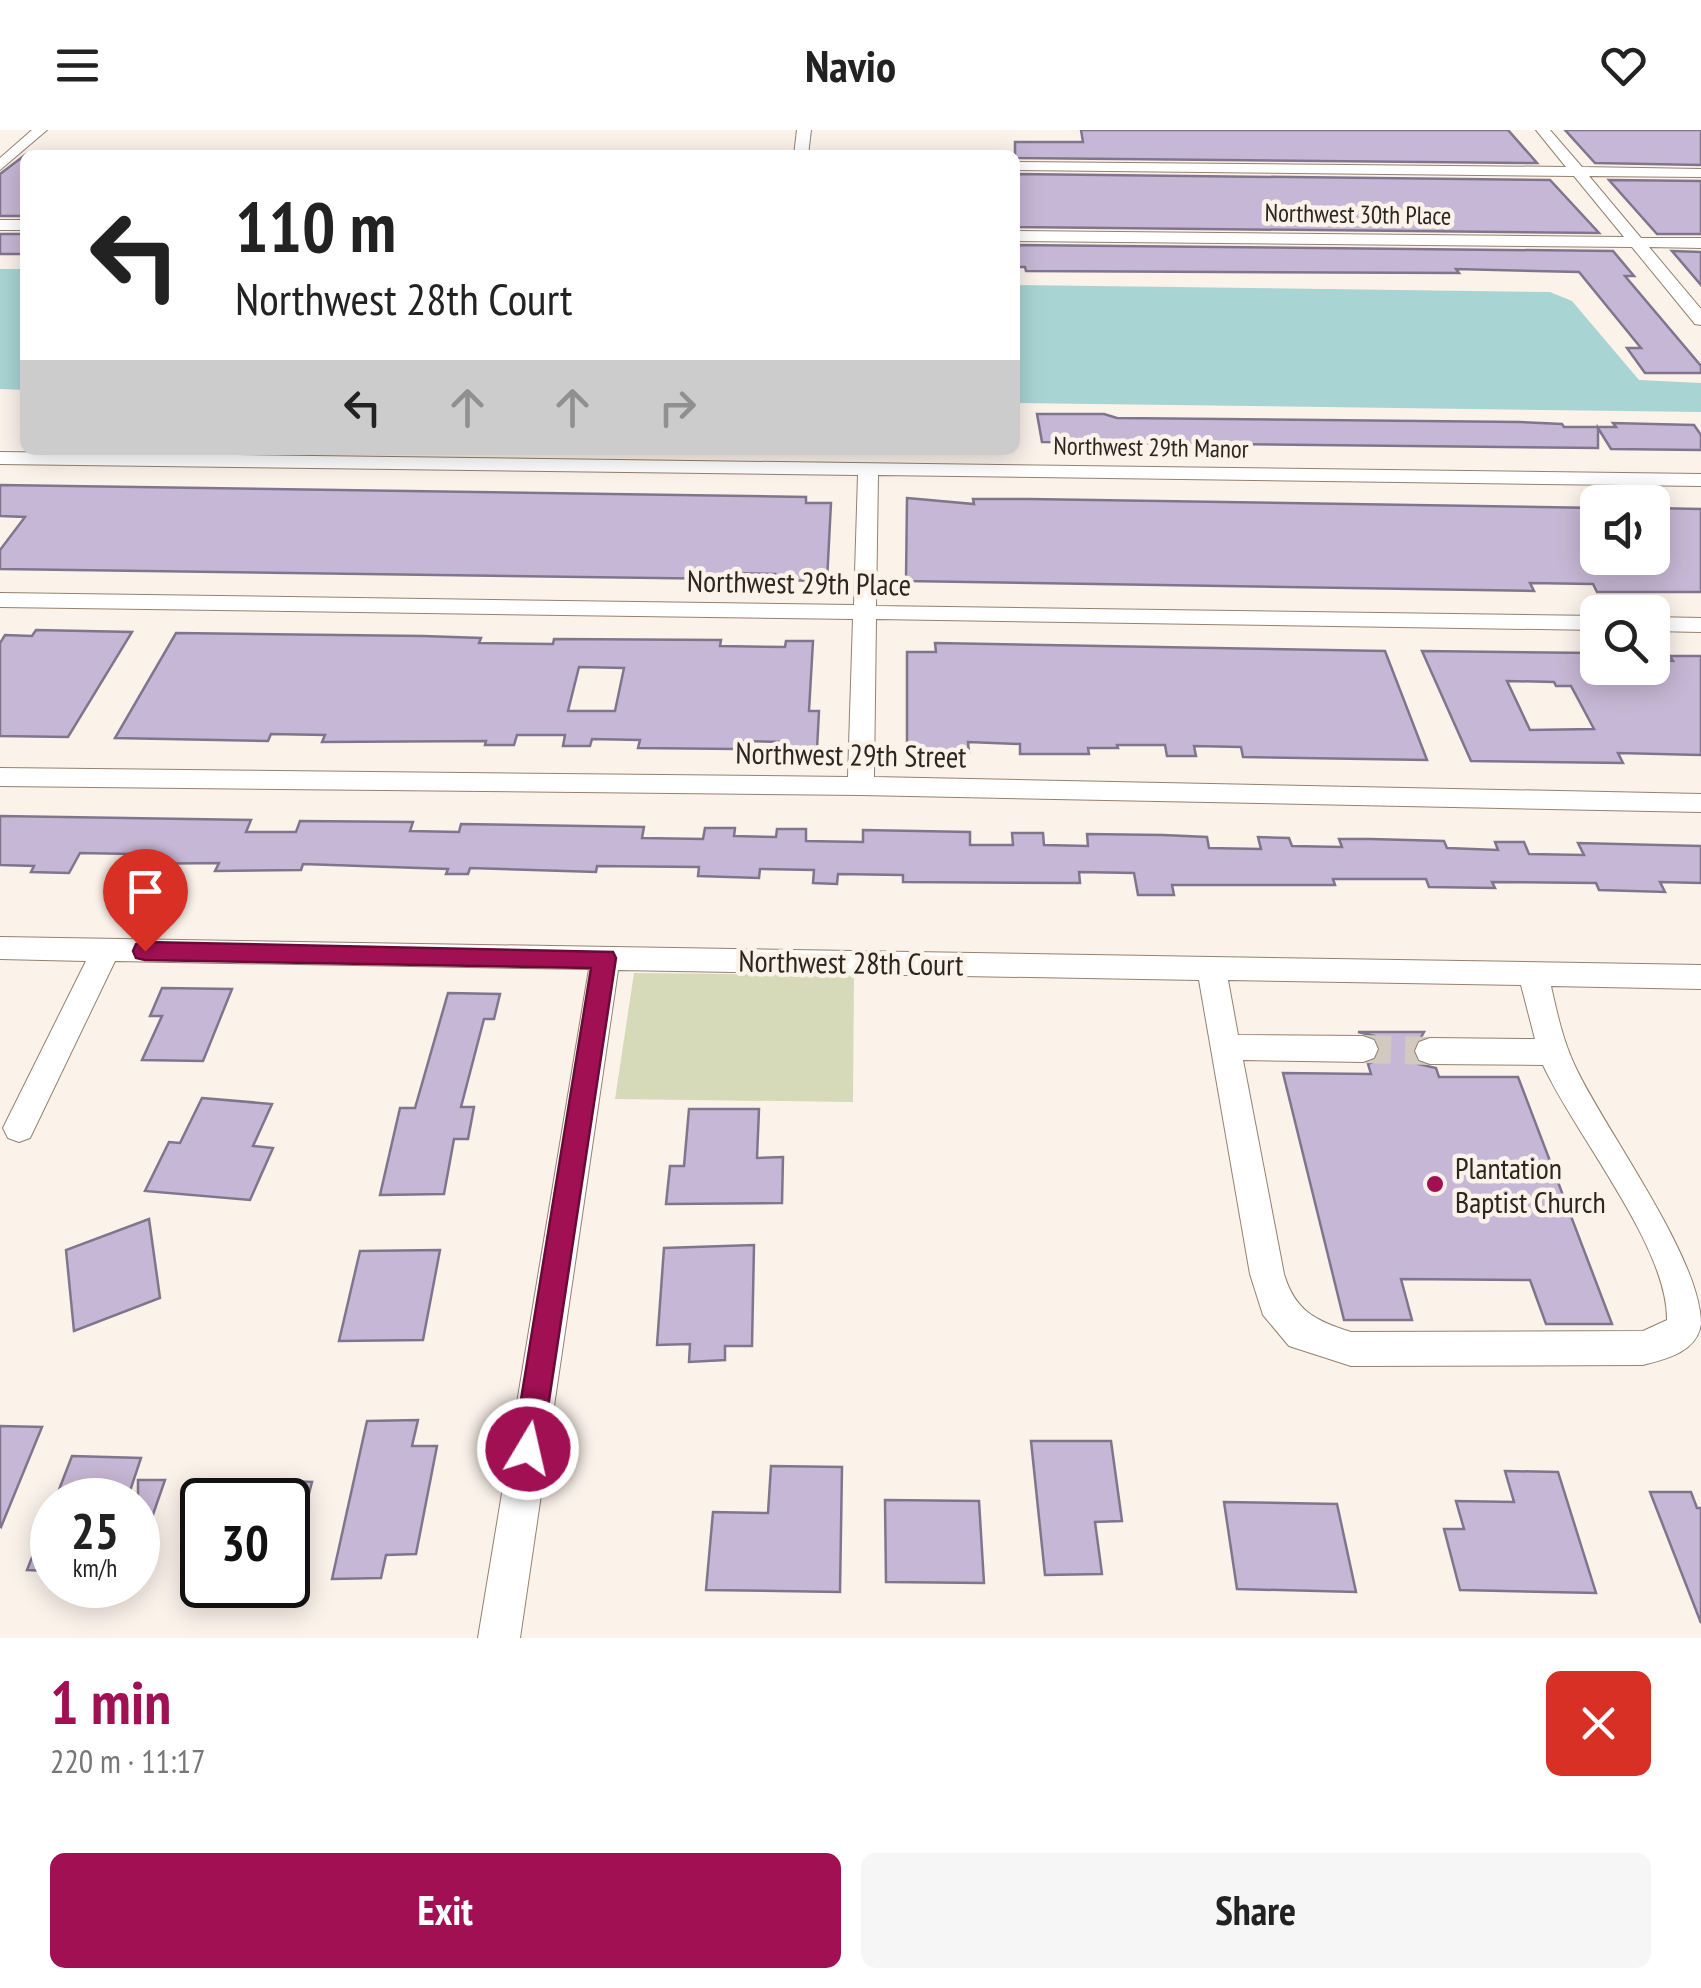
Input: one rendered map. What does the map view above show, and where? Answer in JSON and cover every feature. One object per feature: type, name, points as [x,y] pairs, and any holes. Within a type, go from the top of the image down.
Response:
[{"type":"street","points":[[21,150],[40,130]]},
{"type":"street","points":[[1543,130],[1701,320]]},
{"type":"street","points":[[1020,166],[1701,172]]},
{"type":"street","name":"Northwest 30th Place","points":[[1020,236],[1701,243]]},
{"type":"street","name":"Northwest 29th Manor","points":[[0,458],[1701,480]]},
{"type":"street","points":[[861,786],[868,468]]},
{"type":"street","name":"Northwest 29th Place","points":[[0,600],[1580,623]]},
{"type":"street","points":[[1670,624],[1701,624]]},
{"type":"street","name":"Northwest 29th Street","points":[[0,777],[861,786],[1701,803]]},
{"type":"street","name":"Northwest 28th Court","points":[[0,948],[1701,978]]},
{"type":"street","points":[[19,1128],[106,950]]},
{"type":"street","points":[[499,1638],[604,958]]},
{"type":"street","points":[[1211,967],[1267,1274],[1275,1302],[1302,1334],[1351,1349],[1644,1348],[1672,1340],[1685,1324],[1685,1295],[1554,1052],[1534,974]]},
{"type":"street","points":[[1225,1047],[1363,1049]]},
{"type":"street","points":[[1430,1051],[1554,1052]]},
{"type":"green space","points":[[634,973],[854,975],[853,1102],[615,1099]]},
{"type":"water","points":[[0,269],[20,269],[20,390],[0,389]]},
{"type":"water","points":[[1020,285],[1550,292],[1572,301],[1639,380],[1701,383],[1701,412],[1020,403]]},
{"type":"building","points":[[1081,130],[1508,130],[1537,163],[1020,158],[1020,150],[1015,150],[1015,142],[1083,142]]},
{"type":"building","points":[[1565,130],[1701,130],[1701,165],[1595,163]]},
{"type":"building","points":[[20,159],[20,216],[0,216],[0,174]]},
{"type":"building","points":[[1020,174],[1550,180],[1599,233],[1020,227]]},
{"type":"building","points":[[1609,180],[1701,181],[1701,234],[1657,234]]},
{"type":"building","points":[[0,234],[20,234],[20,254],[0,254]]},
{"type":"building","points":[[1020,245],[1613,251],[1634,276],[1625,276],[1701,366],[1701,373],[1645,373],[1627,348],[1641,348],[1579,272],[1026,271],[1020,267]]},
{"type":"building","points":[[1672,251],[1701,252],[1701,285]]},
{"type":"building","points":[[1037,414],[1520,422],[1564,427],[1616,427],[1613,423],[1694,425],[1701,435],[1701,450],[1611,449],[1598,428],[1598,448],[1042,442]]},
{"type":"building","points":[[0,485],[806,497],[806,503],[831,503],[827,581],[775,580],[775,574],[731,573],[730,579],[0,569],[0,550],[25,517],[0,516]]},
{"type":"building","points":[[907,498],[974,504],[973,499],[1029,499],[1580,508],[1580,575],[1670,575],[1670,508],[1701,509],[1701,592],[1597,592],[1593,584],[1530,583],[1534,591],[906,581]]},
{"type":"building","points":[[36,630],[132,632],[68,737],[0,736],[0,643],[5,635],[32,636]]},
{"type":"building","points":[[176,633],[423,636],[481,638],[479,643],[553,644],[554,639],[721,640],[720,646],[785,647],[786,641],[813,641],[809,711],[819,711],[817,749],[785,749],[786,742],[737,741],[736,749],[638,748],[640,740],[592,739],[590,746],[563,746],[565,735],[517,735],[514,745],[485,745],[486,741],[322,742],[325,735],[271,734],[268,741],[115,738]],"holes":[[[579,667],[624,668],[615,711],[568,711]]]},
{"type":"building","points":[[935,643],[1385,651],[1427,760],[1243,757],[1241,747],[1194,746],[1196,756],[1167,756],[1165,745],[1088,748],[1089,754],[1020,754],[1020,744],[968,742],[969,753],[907,752],[907,652],[936,652]]},
{"type":"building","points":[[1422,651],[1580,653],[1580,685],[1670,685],[1670,656],[1701,656],[1701,755],[1618,753],[1623,763],[1471,761]],"holes":[[[1507,681],[1554,682],[1556,686],[1571,686],[1594,729],[1530,730]]]},
{"type":"building","points":[[0,816],[251,820],[246,832],[296,832],[300,821],[413,822],[410,831],[459,832],[461,824],[644,827],[642,838],[703,839],[705,828],[735,828],[734,836],[776,837],[777,829],[806,829],[806,841],[863,842],[863,830],[970,832],[970,845],[1013,845],[1012,833],[1043,833],[1044,845],[1088,846],[1087,834],[1207,837],[1209,848],[1261,849],[1258,837],[1289,838],[1292,846],[1342,847],[1339,839],[1370,839],[1444,841],[1447,848],[1498,850],[1495,842],[1524,842],[1529,854],[1584,855],[1578,843],[1701,846],[1701,883],[1660,882],[1665,892],[1599,890],[1596,883],[1492,882],[1495,888],[1429,887],[1426,879],[1333,879],[1335,885],[1172,885],[1174,895],[1138,895],[1134,873],[1079,872],[1080,883],[903,882],[903,875],[838,874],[837,884],[813,883],[814,870],[760,869],[759,878],[698,876],[699,867],[597,866],[596,872],[470,868],[468,874],[446,874],[448,869],[303,864],[301,870],[215,871],[219,863],[127,864],[132,854],[80,853],[69,873],[31,872],[34,866],[0,865]]},
{"type":"building","points":[[162,988],[232,989],[203,1061],[142,1060],[162,1016],[150,1016]]},
{"type":"building","points":[[448,993],[500,994],[494,1019],[484,1019],[461,1107],[474,1107],[468,1139],[454,1139],[444,1194],[380,1195],[400,1108],[415,1108]]},
{"type":"building","name":"Plantation Baptist Church","points":[[1358,1032],[1424,1032],[1412,1053],[1418,1064],[1436,1068],[1439,1077],[1518,1077],[1612,1324],[1546,1324],[1530,1280],[1401,1279],[1412,1320],[1344,1320],[1283,1073],[1371,1074],[1368,1064],[1377,1060],[1381,1047],[1375,1036]]},
{"type":"building","points":[[202,1098],[272,1104],[253,1146],[273,1148],[250,1200],[145,1191],[169,1142],[180,1143]]},
{"type":"building","points":[[689,1109],[759,1109],[757,1158],[783,1157],[782,1203],[666,1204],[670,1166],[684,1166]]},
{"type":"building","points":[[149,1219],[160,1298],[74,1331],[66,1250]]},
{"type":"building","points":[[754,1245],[752,1346],[725,1346],[725,1360],[689,1362],[690,1344],[657,1345],[664,1248]]},
{"type":"building","points":[[440,1250],[423,1340],[339,1341],[360,1251]]},
{"type":"building","points":[[418,1420],[412,1446],[437,1446],[416,1554],[386,1555],[381,1578],[332,1579],[367,1421]]},
{"type":"building","points":[[0,1426],[42,1427],[1,1527],[0,1526]]},
{"type":"building","points":[[1031,1441],[1111,1441],[1122,1521],[1095,1522],[1102,1574],[1045,1575]]},
{"type":"building","points":[[72,1456],[141,1458],[134,1478],[64,1478]]},
{"type":"building","points":[[771,1466],[842,1467],[840,1592],[706,1590],[713,1512],[768,1513]]},
{"type":"building","points":[[1505,1471],[1558,1472],[1596,1593],[1460,1590],[1444,1529],[1464,1529],[1456,1501],[1514,1502]]},
{"type":"building","points":[[1650,1492],[1691,1492],[1697,1508],[1701,1508],[1701,1623]]},
{"type":"building","points":[[885,1500],[979,1501],[984,1583],[886,1582]]},
{"type":"building","points":[[1224,1502],[1337,1504],[1356,1592],[1237,1589]]},
{"type":"tunnel","points":[[1363,1049],[1430,1051]]},
{"type":"place","name":"Plantation Baptist Church","points":[[1435,1184]]},
{"type":"route","points":[[145,951],[604,958],[528,1449]]}]
